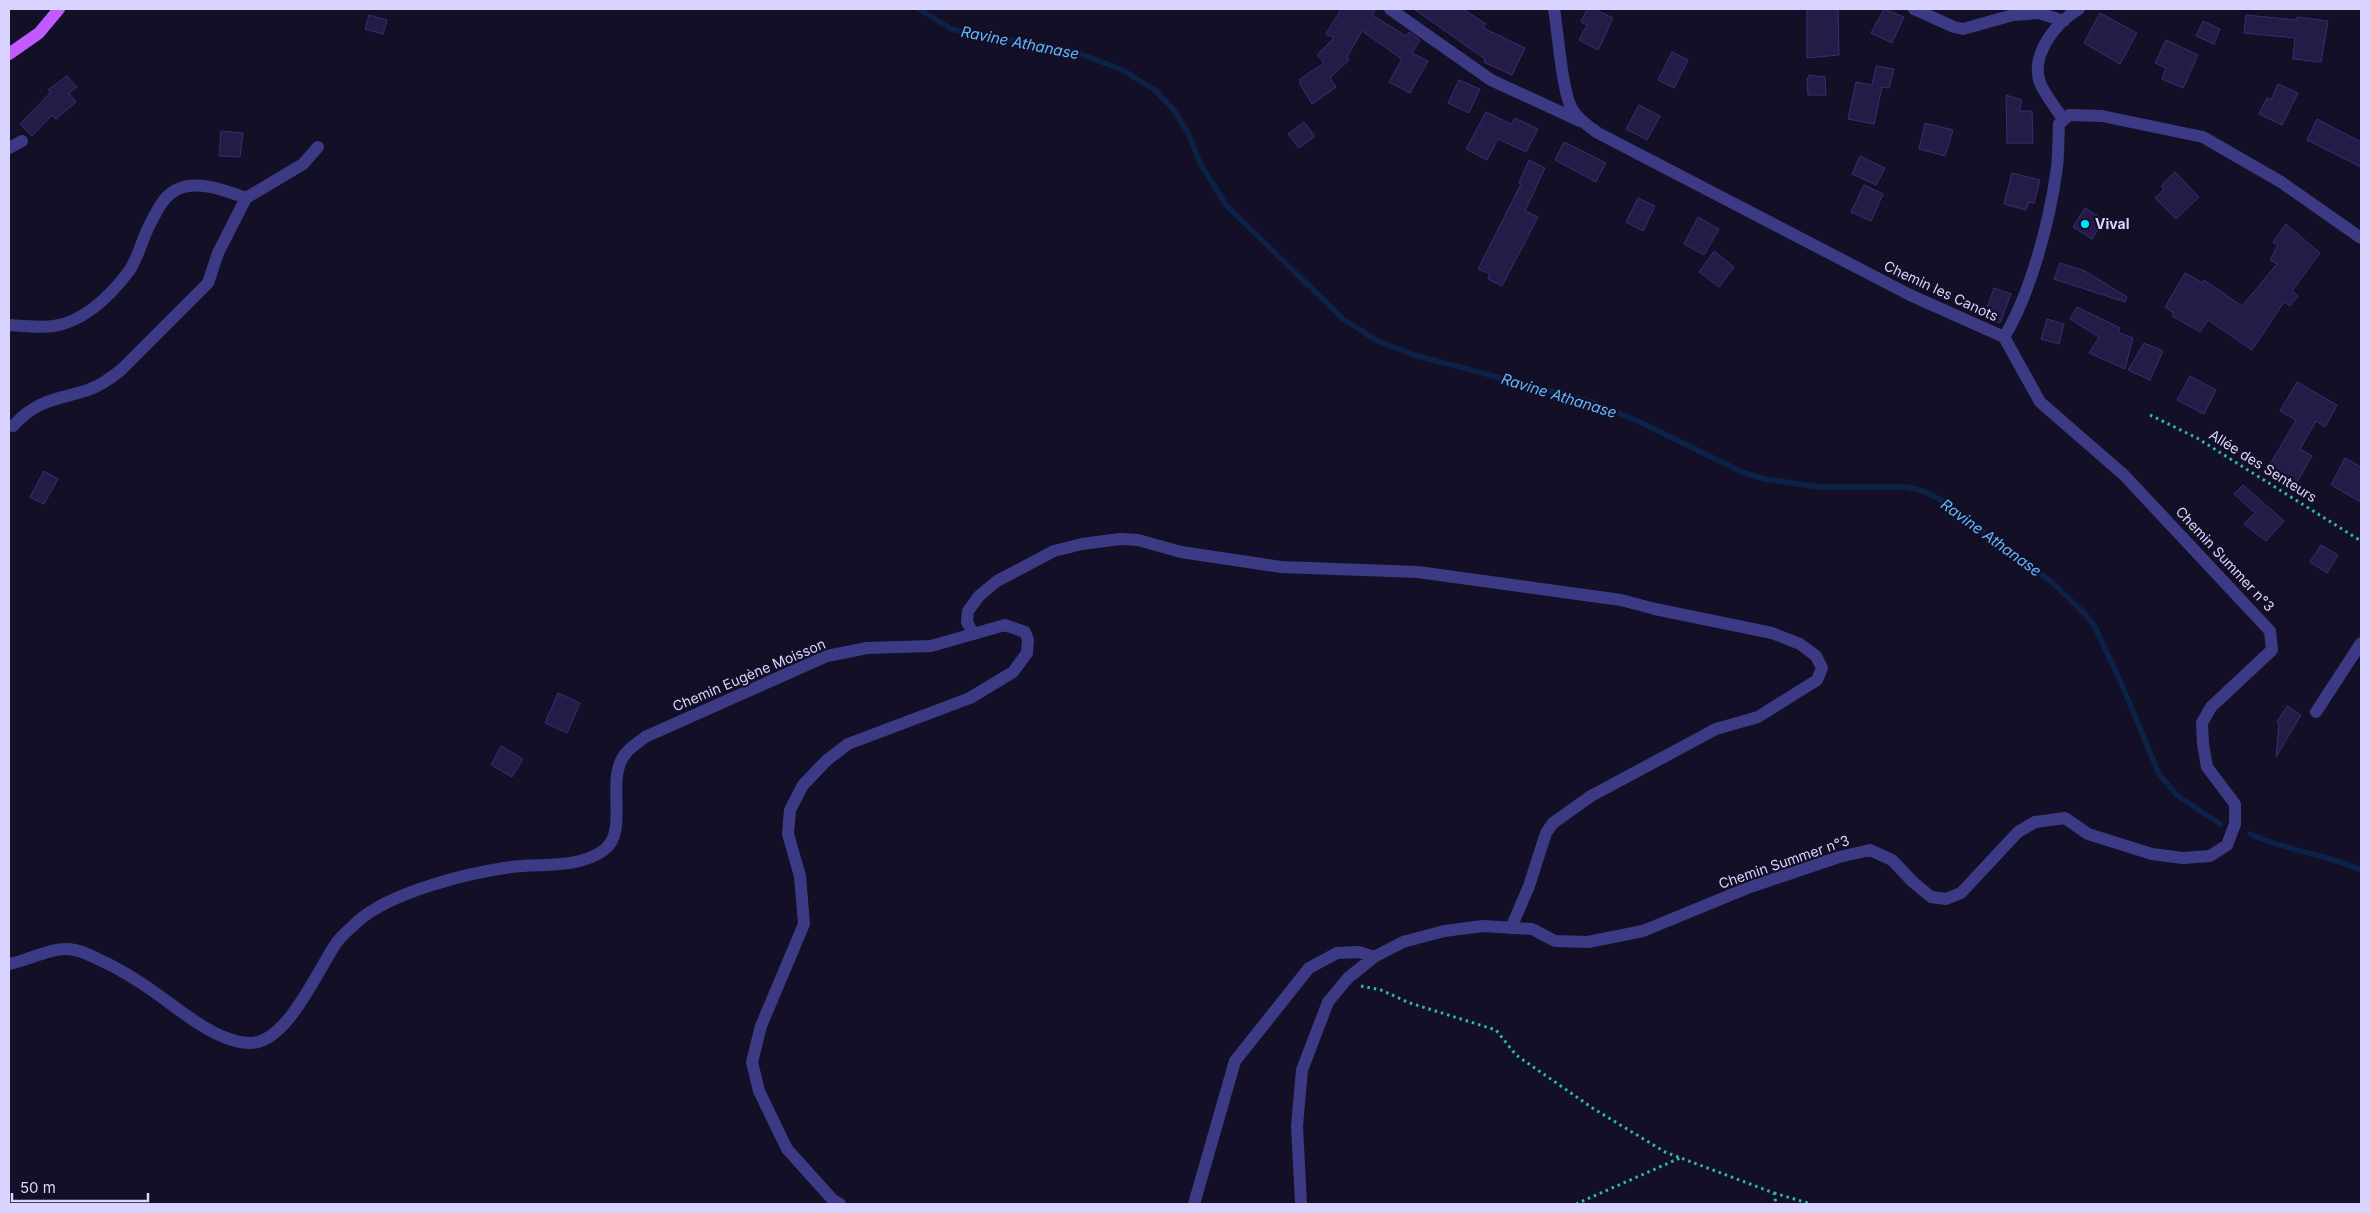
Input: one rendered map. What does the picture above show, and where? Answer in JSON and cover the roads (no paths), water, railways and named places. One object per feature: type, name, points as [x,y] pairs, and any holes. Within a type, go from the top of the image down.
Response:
[{"type":"main road","points":[[9,54],[39,34],[59,9]]},
{"type":"street","points":[[1390,9],[1491,80],[1584,123]]},
{"type":"street","name":"Chemin les Canots","points":[[1554,9],[1566,92],[1572,109],[1584,123],[1598,133],[1910,295],[2004,337],[2017,316],[2036,258],[2057,173],[2059,124],[2063,119]]},
{"type":"street","points":[[1914,9],[1954,28],[1963,29],[2013,15],[2039,13],[2064,21]]},
{"type":"street","points":[[2079,9],[2064,21],[2048,39],[2038,65],[2040,83],[2063,119],[2069,115],[2085,114],[2203,137],[2281,182],[2361,238]]},
{"type":"street","points":[[9,148],[22,141]]},
{"type":"street","points":[[13,426],[23,415],[41,403],[88,390],[106,382],[121,370],[208,283],[218,252],[246,198],[303,164],[318,147]]},
{"type":"street","points":[[9,325],[54,326],[72,321],[96,307],[130,270],[158,210],[177,189],[194,186],[218,189],[246,198]]},
{"type":"street","name":"Chemin Summer n°3","points":[[1300,1204],[1298,1126],[1302,1070],[1328,1002],[1348,978],[1374,957],[1403,942],[1444,931],[1483,926],[1532,929],[1555,941],[1588,942],[1644,931],[1750,887],[1839,857],[1870,850],[1892,860],[1913,882],[1931,897],[1946,898],[1961,893],[2018,832],[2035,822],[2065,818],[2088,834],[2152,854],[2183,858],[2210,856],[2227,845],[2235,824],[2236,804],[2208,767],[2203,744],[2202,723],[2211,707],[2260,664],[2272,650],[2270,631],[2124,475],[2040,402],[2004,337]]},
{"type":"street","points":[[973,633],[966,622],[968,611],[979,596],[997,581],[1054,551],[1120,538],[1145,542],[1181,552],[1281,567],[1418,572],[1621,600],[1655,609],[1772,633],[1800,644],[1816,656],[1822,668],[1817,680],[1802,692],[1758,717],[1716,729],[1591,796],[1553,823],[1546,833],[1529,886],[1511,928]]},
{"type":"street","name":"Chemin Eugène Moisson","points":[[9,964],[65,949],[90,955],[121,970],[157,994],[190,1020],[228,1037],[251,1043],[266,1038],[283,1026],[338,940],[361,918],[397,898],[448,879],[512,867],[576,863],[605,850],[616,832],[616,776],[625,754],[645,737],[827,656],[867,648],[931,646],[1005,625],[1025,632],[1028,640],[1027,653],[1013,672],[970,698],[848,744],[827,760],[803,785],[790,810],[788,834],[800,876],[804,924],[761,1026],[752,1062],[759,1091],[787,1149],[840,1204]]},
{"type":"street","points":[[2316,712],[2361,643]]},
{"type":"street","points":[[1194,1204],[1235,1061],[1310,968],[1337,953],[1359,952],[1374,957]]},
{"type":"waterway","name":"Ravine Athanase","points":[[919,9],[951,29],[1070,50],[1123,70],[1156,91],[1173,109],[1187,131],[1200,163],[1226,205],[1343,319],[1376,340],[1414,355],[1592,402],[1640,422],[1742,472],[1765,479],[1820,487],[1907,487],[1926,492],[1944,502],[1952,512],[1992,538],[2052,582],[2085,614],[2094,625],[2119,678],[2159,774],[2177,795],[2220,824]]},
{"type":"waterway","name":"Ravine Athanase","points":[[2250,834],[2278,845],[2334,860],[2361,870]]},
{"type":"place","name":"Vival","points":[[2085,224]]}]
